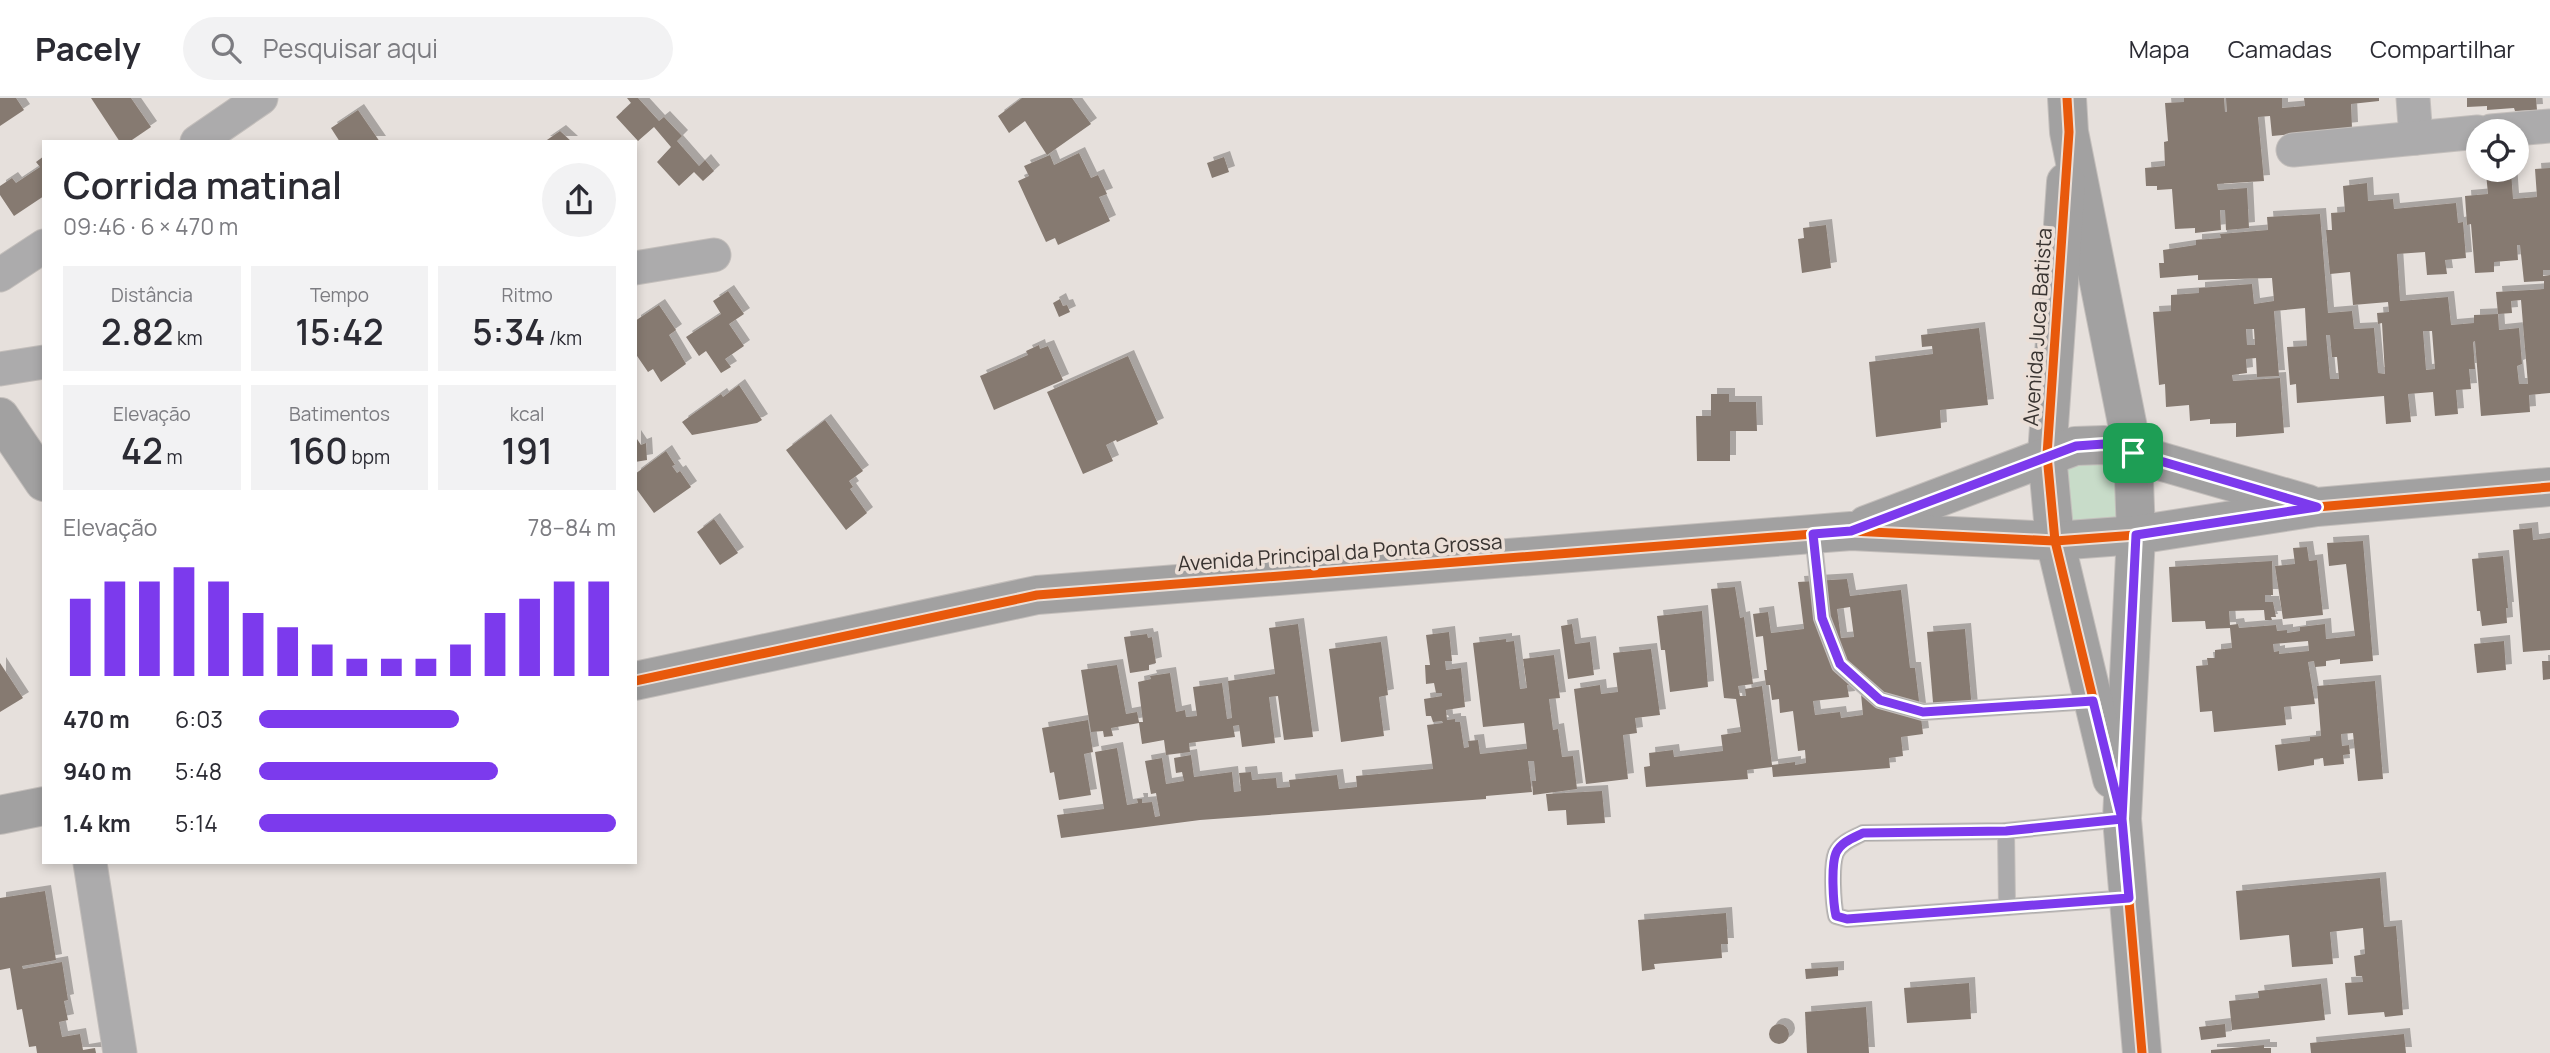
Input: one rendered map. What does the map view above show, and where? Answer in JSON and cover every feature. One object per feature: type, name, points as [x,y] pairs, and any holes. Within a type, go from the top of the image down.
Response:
[{"type":"main road","name":"Avenida Juca Batista","points":[[2068,115],[2133,453],[2136,535],[2122,819],[2142,1053]]},
{"type":"main road","name":"Avenida Juca Batista","points":[[2068,115],[2047,455],[2055,541],[2122,819]]},
{"type":"main road","points":[[0,417],[42,479]]},
{"type":"main road","name":"Avenida Principal da Ponta Grossa","points":[[1851,531],[2047,455],[2076,446],[2104,444],[2317,507]]},
{"type":"main road","name":"Avenida Principal da Ponta Grossa","points":[[637,681],[1037,595],[1851,531],[2055,541],[2136,535],[2317,507],[2550,486]]},
{"type":"main road","points":[[0,815],[42,806]]},
{"type":"street","points":[[200,140],[261,98]]},
{"type":"street","points":[[2413,98],[2416,138]]},
{"type":"street","points":[[2529,128],[2550,126]]},
{"type":"street","points":[[2293,150],[2466,133]]},
{"type":"street","points":[[0,275],[42,247]]},
{"type":"street","points":[[637,268],[714,255]]},
{"type":"street","points":[[0,369],[42,362]]},
{"type":"street","points":[[90,864],[120,1053]]},
{"type":"lane","points":[[1813,534],[1822,618],[1840,664],[1880,700],[1923,712],[2093,701]]},
{"type":"lane","points":[[2122,819],[2006,831],[1863,833],[1844,842],[1836,854],[1832,901],[1836,916],[1847,919],[2129,898]]},
{"type":"lane","points":[[2006,831],[2007,908]]},
{"type":"green space","points":[[2088,458],[2119,469],[2116,519],[2073,522],[2065,513],[2067,470]]},
{"type":"building","points":[[0,98],[16,98],[24,110],[0,126]]},
{"type":"building","points":[[91,98],[131,98],[151,127],[132,140],[119,140]]},
{"type":"building","points":[[627,98],[638,98],[659,121],[664,117],[682,136],[677,141],[699,166],[705,160],[714,171],[703,181],[694,172],[679,186],[657,162],[671,147],[654,127],[638,141],[616,117],[631,103]]},
{"type":"building","points":[[1022,98],[1072,98],[1091,124],[1047,155],[1025,121],[1009,133],[998,116]]},
{"type":"building","points":[[2184,98],[2224,98],[2225,112],[2226,98],[2282,98],[2282,108],[2305,106],[2304,98],[2379,98],[2379,101],[2351,104],[2352,128],[2272,136],[2270,116],[2258,117],[2264,181],[2217,184],[2218,190],[2247,188],[2249,228],[2226,230],[2225,210],[2220,210],[2221,230],[2195,233],[2195,228],[2175,229],[2172,189],[2157,190],[2157,186],[2146,186],[2145,168],[2165,166],[2164,142],[2168,141],[2165,103],[2184,102]]},
{"type":"building","points":[[2467,98],[2536,98],[2537,110],[2487,110],[2487,106],[2467,107]]},
{"type":"building","points":[[358,110],[379,140],[339,140],[331,128]]},
{"type":"building","points":[[560,131],[570,140],[547,140]]},
{"type":"building","points":[[1079,153],[1091,178],[1098,175],[1107,194],[1099,197],[1110,221],[1058,245],[1055,238],[1046,242],[1018,181],[1029,176],[1024,166],[1050,155],[1054,165]]},
{"type":"building","points":[[1224,157],[1229,172],[1212,178],[1207,163]]},
{"type":"building","points":[[42,158],[42,197],[14,216],[0,195],[0,186],[12,178],[16,183],[40,167],[36,162]]},
{"type":"building","points":[[2550,168],[2550,270],[2543,270],[2543,276],[2550,275],[2550,393],[2529,395],[2530,412],[2481,416],[2475,341],[2475,369],[2469,369],[2471,389],[2456,390],[2458,414],[2435,416],[2433,392],[2408,394],[2411,422],[2386,424],[2384,396],[2297,403],[2296,384],[2290,385],[2287,347],[2307,346],[2305,308],[2274,311],[2279,376],[2257,377],[2256,358],[2246,359],[2247,373],[2232,375],[2233,381],[2280,378],[2284,433],[2236,437],[2236,423],[2210,424],[2210,419],[2190,421],[2189,405],[2166,407],[2165,384],[2159,385],[2153,312],[2171,311],[2171,295],[2199,293],[2199,288],[2252,284],[2254,304],[2274,301],[2272,278],[2198,280],[2198,275],[2160,278],[2159,263],[2164,263],[2163,250],[2196,245],[2196,240],[2221,238],[2220,234],[2268,230],[2267,217],[2320,214],[2328,313],[2352,311],[2354,329],[2374,328],[2378,373],[2385,374],[2382,323],[2378,324],[2377,313],[2389,312],[2388,302],[2353,305],[2350,272],[2330,274],[2326,230],[2332,230],[2331,213],[2345,212],[2343,186],[2367,183],[2368,201],[2393,199],[2394,209],[2456,203],[2458,223],[2463,222],[2466,258],[2445,260],[2447,274],[2427,275],[2425,252],[2397,254],[2400,301],[2448,297],[2451,325],[2474,323],[2474,315],[2498,314],[2496,292],[2544,289],[2544,281],[2524,282],[2520,245],[2517,245],[2518,260],[2494,262],[2494,272],[2475,273],[2471,224],[2467,225],[2465,196],[2488,194],[2487,182],[2512,182],[2513,199],[2537,197],[2535,169]],"holes":[[[2521,300],[2528,384],[2519,384],[2517,366],[2522,364],[2519,328],[2499,330],[2498,314],[2512,313],[2511,301]],[[2246,329],[2254,329],[2255,345],[2247,345]],[[2423,331],[2432,331],[2435,369],[2426,370]],[[2326,335],[2330,335],[2332,357],[2337,357],[2339,379],[2330,379]]]},
{"type":"building","points":[[1826,225],[1831,268],[1802,273],[1798,239],[1804,238],[1803,228]]},
{"type":"building","points":[[728,291],[744,314],[729,324],[744,346],[725,359],[731,367],[721,373],[706,351],[699,356],[686,337],[721,314],[713,301]]},
{"type":"building","points":[[1060,299],[1070,312],[1059,317],[1053,303]]},
{"type":"building","points":[[659,305],[676,330],[669,335],[686,364],[661,382],[653,369],[648,372],[637,356],[637,320]]},
{"type":"building","points":[[1979,328],[1988,405],[1940,410],[1941,428],[1876,437],[1869,362],[1933,354],[1932,346],[1922,347],[1921,335]]},
{"type":"building","points":[[1039,345],[1040,349],[1048,346],[1063,380],[994,410],[980,376],[1028,355],[1026,351]]},
{"type":"building","points":[[1128,356],[1158,424],[1106,445],[1113,461],[1083,474],[1047,392]]},
{"type":"building","points":[[739,385],[762,420],[692,435],[682,422],[721,394],[723,397]]},
{"type":"building","points":[[1711,394],[1729,394],[1729,402],[1756,402],[1757,431],[1730,431],[1730,461],[1697,461],[1696,416],[1711,416]]},
{"type":"building","points":[[825,420],[863,471],[849,481],[853,487],[850,489],[867,513],[846,530],[786,450]]},
{"type":"building","points":[[637,439],[641,445],[646,443],[647,460],[637,462]]},
{"type":"building","points":[[666,451],[675,465],[672,466],[677,473],[680,471],[691,487],[654,513],[637,490],[637,473]]},
{"type":"building","points":[[714,519],[738,553],[720,565],[697,532]]},
{"type":"building","points":[[2532,528],[2533,540],[2550,538],[2550,650],[2523,652],[2513,530]]},
{"type":"building","points":[[2363,541],[2373,661],[2340,664],[2340,659],[2326,661],[2326,666],[2315,667],[2314,661],[2308,662],[2315,704],[2284,707],[2286,725],[2214,732],[2212,711],[2200,712],[2196,666],[2208,665],[2207,658],[2215,658],[2215,650],[2232,648],[2230,628],[2206,629],[2205,621],[2172,622],[2169,567],[2272,561],[2273,595],[2265,595],[2265,602],[2273,602],[2276,617],[2265,620],[2264,610],[2229,611],[2230,625],[2238,624],[2239,628],[2276,625],[2277,631],[2287,630],[2287,633],[2300,631],[2300,627],[2325,624],[2326,639],[2355,636],[2346,564],[2329,566],[2327,543]],"holes":[[[2308,641],[2309,651],[2279,654],[2279,651],[2274,652],[2273,644]]]},
{"type":"building","points":[[2307,547],[2309,561],[2317,560],[2323,615],[2283,619],[2275,566],[2295,564],[2293,548]]},
{"type":"building","points":[[2503,556],[2507,623],[2482,626],[2480,611],[2477,611],[2472,559]]},
{"type":"building","points":[[1847,579],[1850,596],[1901,590],[1910,668],[1915,668],[1923,734],[1901,737],[1903,756],[1889,758],[1890,768],[1773,777],[1772,767],[1747,770],[1748,779],[1646,787],[1644,767],[1650,766],[1649,753],[1673,750],[1674,757],[1723,751],[1721,735],[1741,732],[1736,699],[1724,698],[1711,589],[1735,587],[1740,618],[1744,617],[1753,684],[1738,686],[1740,696],[1746,696],[1745,689],[1762,686],[1772,765],[1806,763],[1805,750],[1798,751],[1793,711],[1780,713],[1779,699],[1772,700],[1770,685],[1766,685],[1763,636],[1756,637],[1753,614],[1768,612],[1771,633],[1804,629],[1798,582]],"holes":[[[1850,607],[1854,637],[1841,638],[1837,609]],[[1860,683],[1863,715],[1841,718],[1840,712],[1815,715],[1813,701],[1849,697],[1847,685]]]},
{"type":"building","points":[[1702,611],[1708,687],[1670,692],[1665,650],[1661,650],[1657,616]]},
{"type":"building","points":[[1298,624],[1313,737],[1284,740],[1278,696],[1269,697],[1275,743],[1242,747],[1239,725],[1233,726],[1235,737],[1189,743],[1190,752],[1166,755],[1164,740],[1142,744],[1139,723],[1111,728],[1113,736],[1104,737],[1103,731],[1091,732],[1081,670],[1117,665],[1126,714],[1137,712],[1139,722],[1143,722],[1138,682],[1151,679],[1150,676],[1170,673],[1176,712],[1185,710],[1186,717],[1197,716],[1193,687],[1222,683],[1227,719],[1232,718],[1228,681],[1275,674],[1269,628]]},
{"type":"building","points":[[1572,624],[1575,644],[1590,642],[1594,675],[1568,679],[1561,626]]},
{"type":"building","points":[[1965,629],[1972,710],[1934,714],[1927,632]]},
{"type":"building","points":[[1449,632],[1452,661],[1445,661],[1446,670],[1461,668],[1465,707],[1446,710],[1447,720],[1455,719],[1455,722],[1460,722],[1464,748],[1469,747],[1468,741],[1478,740],[1480,754],[1527,749],[1524,723],[1483,727],[1473,643],[1506,639],[1506,642],[1514,641],[1520,689],[1527,688],[1523,659],[1554,655],[1560,698],[1549,699],[1553,730],[1558,729],[1562,757],[1573,756],[1577,789],[1533,795],[1532,781],[1536,781],[1534,761],[1528,761],[1532,792],[1486,796],[1486,799],[1200,820],[1061,838],[1057,815],[1104,809],[1095,752],[1117,748],[1127,805],[1138,803],[1137,799],[1142,799],[1142,803],[1152,802],[1155,817],[1160,816],[1156,793],[1151,794],[1145,761],[1162,758],[1166,784],[1184,781],[1182,772],[1176,773],[1174,758],[1191,755],[1194,777],[1232,772],[1234,792],[1241,791],[1239,773],[1251,772],[1252,780],[1276,778],[1277,788],[1290,787],[1289,780],[1337,775],[1339,789],[1357,787],[1356,776],[1433,769],[1427,725],[1443,723],[1433,722],[1431,716],[1426,716],[1424,699],[1442,696],[1442,693],[1436,693],[1434,683],[1426,684],[1425,665],[1430,665],[1426,635]]},
{"type":"building","points":[[1147,634],[1148,638],[1152,637],[1156,663],[1149,665],[1149,670],[1130,673],[1124,637]]},
{"type":"building","points":[[2504,641],[2506,670],[2477,673],[2474,644]]},
{"type":"building","points":[[1381,642],[1388,695],[1379,697],[1384,736],[1341,742],[1329,649]]},
{"type":"building","points":[[1651,649],[1660,715],[1635,718],[1637,733],[1623,735],[1628,779],[1586,784],[1574,689],[1600,685],[1601,694],[1618,692],[1613,653]]},
{"type":"building","points":[[2542,661],[2550,661],[2550,679],[2543,680]]},
{"type":"building","points":[[0,663],[23,698],[0,712]]},
{"type":"building","points":[[2375,681],[2383,779],[2358,781],[2353,733],[2341,734],[2342,746],[2349,745],[2350,754],[2343,755],[2344,764],[2324,766],[2323,758],[2314,759],[2314,765],[2278,771],[2275,745],[2310,741],[2310,737],[2321,736],[2317,686]]},
{"type":"building","points":[[1088,720],[1093,752],[1084,754],[1091,795],[1059,800],[1054,772],[1050,773],[1042,728]]},
{"type":"building","points":[[1602,791],[1605,823],[1567,825],[1566,810],[1548,811],[1546,794]]},
{"type":"building","points":[[2380,878],[2384,927],[2396,926],[2403,1015],[2385,1017],[2384,1012],[2348,1015],[2345,983],[2363,982],[2362,976],[2356,976],[2354,956],[2365,954],[2363,928],[2330,932],[2333,964],[2292,967],[2289,935],[2240,940],[2236,891]]},
{"type":"building","points":[[45,891],[56,960],[22,966],[23,969],[62,962],[68,1020],[59,1022],[62,1037],[80,1034],[83,1050],[95,1048],[96,1053],[37,1053],[36,1046],[29,1047],[22,1009],[17,1010],[10,968],[0,970],[0,898]]},
{"type":"building","points":[[1726,913],[1728,944],[1721,944],[1722,958],[1654,964],[1655,969],[1642,971],[1638,920]]},
{"type":"building","points":[[1838,967],[1838,976],[1806,979],[1805,969]]},
{"type":"building","points":[[1969,983],[1971,1019],[1907,1023],[1904,988]]},
{"type":"building","points":[[2321,984],[2325,1020],[2232,1030],[2229,1001],[2259,998],[2258,991]]},
{"type":"building","points":[[1866,1007],[1869,1053],[1807,1053],[1805,1012]]},
{"type":"building","points":[[1779,1024],[1786,1027],[1789,1034],[1786,1041],[1779,1044],[1772,1041],[1769,1034],[1772,1027]]},
{"type":"building","points":[[2225,1024],[2226,1037],[2201,1040],[2199,1027]]},
{"type":"building","points":[[2404,1034],[2406,1053],[2311,1053],[2310,1043]]},
{"type":"building","points":[[2264,1045],[2264,1048],[2271,1048],[2271,1053],[2211,1053],[2211,1050]]},
{"type":"cycle path","points":[[2067,98],[2069,132],[2047,455],[2055,541],[2122,819],[2142,1053]]},
{"type":"cycle path","points":[[637,681],[1037,595],[1851,531],[2055,541],[2136,535],[2317,507],[2550,487]]},
{"type":"route","points":[[2133,453],[2104,444],[2076,446],[1851,531],[1813,534],[1822,618],[1840,664],[1880,700],[1923,712],[2093,701],[2122,819],[2006,831],[1863,833],[1844,842],[1836,854],[1832,901],[1836,916],[1847,919],[2129,898],[2122,819],[2136,535],[2317,507],[2133,453]]}]
